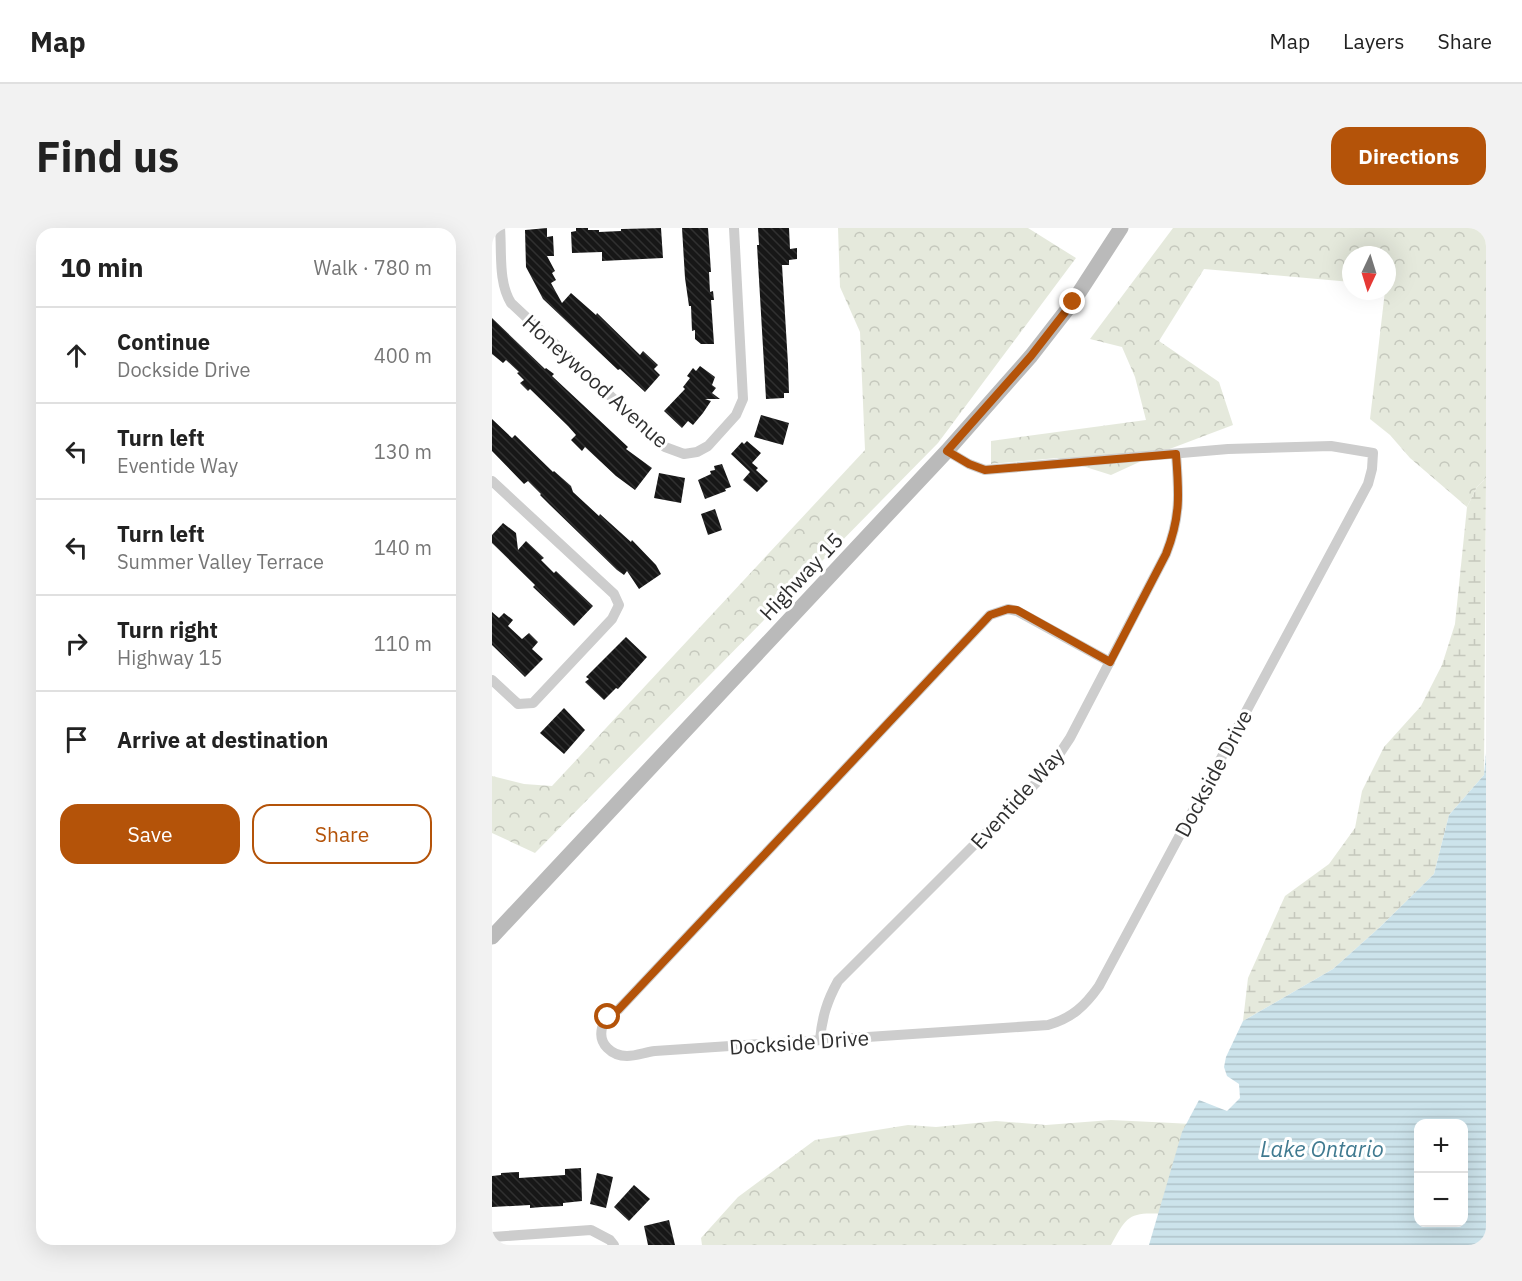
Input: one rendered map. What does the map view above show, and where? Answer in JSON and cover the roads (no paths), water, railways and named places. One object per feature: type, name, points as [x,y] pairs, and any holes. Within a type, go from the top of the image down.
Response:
[{"type":"main road","name":"Highway 15","points":[[492,937],[947,451],[1045,338],[1073,302],[1120,228]]},
{"type":"street","name":"Honeywood Avenue","points":[[500,228],[503,283],[511,303],[665,447],[684,454],[697,452],[708,446],[736,415],[743,399],[734,228]]},
{"type":"street","name":"Dockside Drive","points":[[1110,662],[1017,610],[1008,609],[990,615],[618,1010],[608,1017],[602,1028],[602,1039],[608,1049],[618,1055],[629,1056],[655,1051],[1048,1025],[1078,1012],[1100,986],[1368,484],[1373,453],[1330,446],[1228,449],[1176,454]]},
{"type":"street","points":[[947,451],[985,470],[1176,454]]},
{"type":"street","name":"Eventide Way","points":[[820,1040],[822,1018],[828,999],[838,981],[1041,778],[1070,738],[1166,554],[1173,536],[1178,517],[1179,498],[1176,454]]},
{"type":"street","points":[[492,481],[614,594],[619,605],[612,619],[533,703],[518,704],[492,680]]},
{"type":"street","points":[[492,1237],[591,1230],[610,1240],[614,1245]]},
{"type":"water","name":"Lake Ontario","points":[[1486,753],[1486,1245],[1149,1245],[1182,1132],[1199,1100],[1227,1111],[1240,1098],[1239,1084],[1227,1076],[1224,1067],[1226,1057],[1243,1021],[1333,969],[1434,874],[1449,815],[1484,775]]}]
